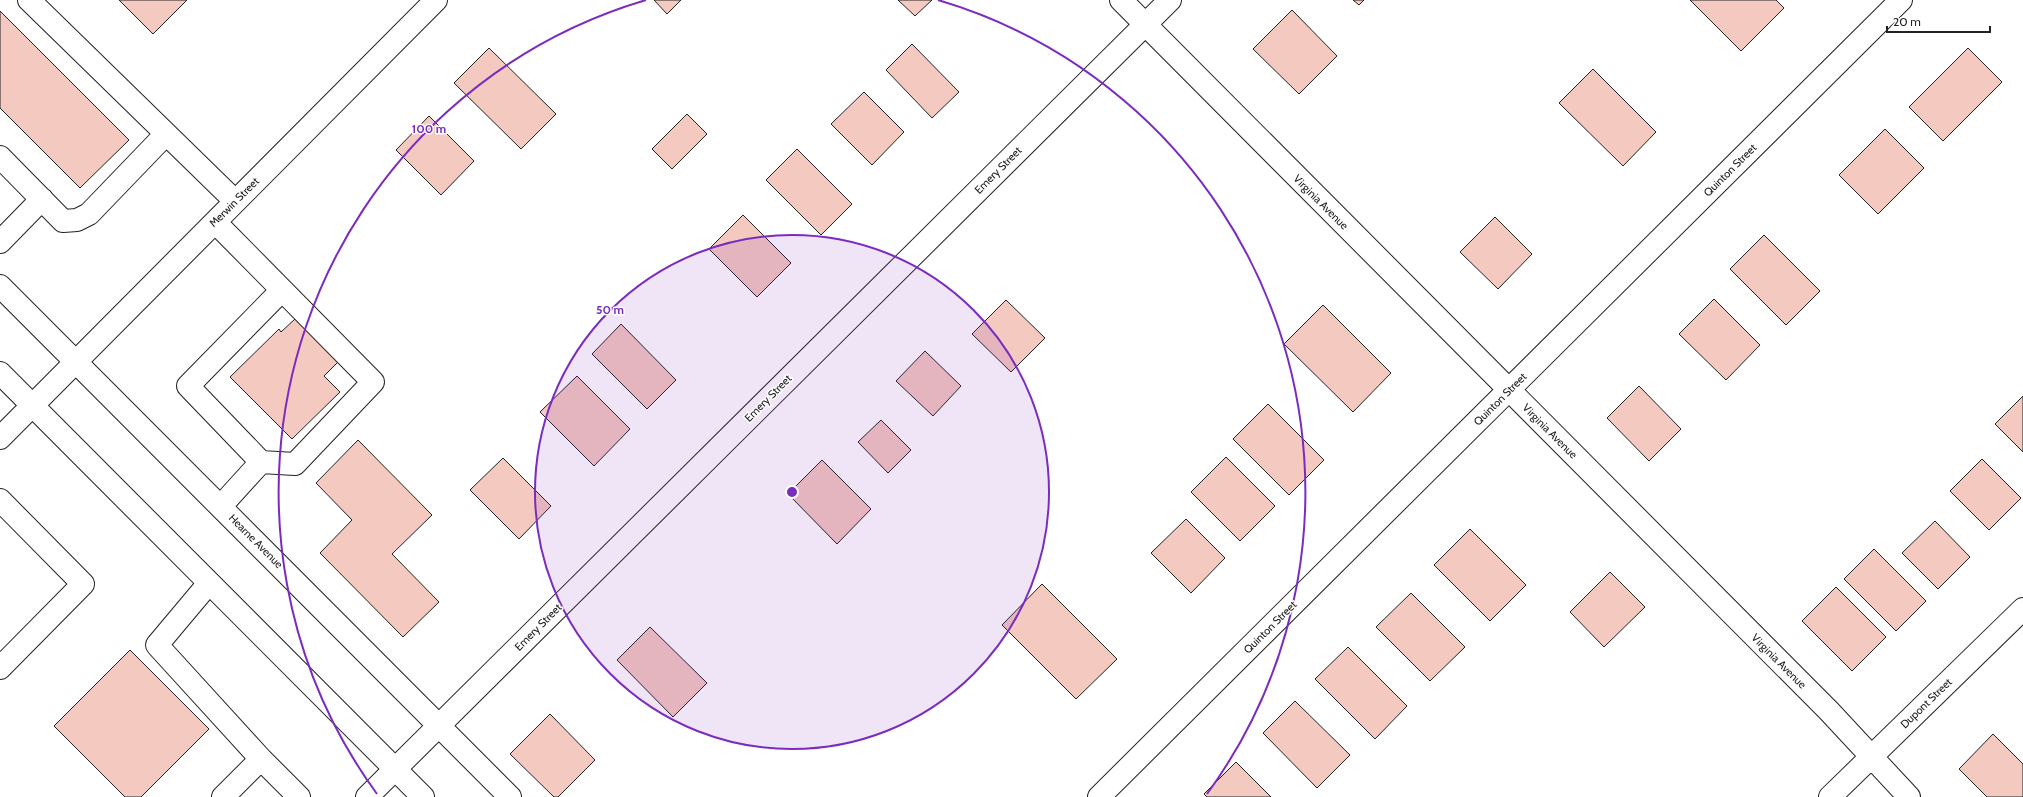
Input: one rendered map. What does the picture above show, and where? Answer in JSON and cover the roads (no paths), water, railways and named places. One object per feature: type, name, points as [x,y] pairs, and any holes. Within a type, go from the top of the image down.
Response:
[{"type":"street","points":[[29,0],[235,201]]},
{"type":"street","name":"Merwin Street","points":[[0,438],[436,0]]},
{"type":"street","name":"Virginia Avenue","points":[[1120,0],[1823,705],[1909,797]]},
{"type":"street","name":"Emery Street","points":[[367,797],[1170,0]]},
{"type":"street","name":"Quinton Street","points":[[1099,797],[1901,0]]},
{"type":"street","points":[[0,157],[63,221],[77,220],[89,214],[166,134]]},
{"type":"street","points":[[0,242],[42,199]]},
{"type":"street","points":[[215,222],[373,382],[295,464],[261,462],[188,386],[282,290]]},
{"type":"street","name":"Hearne Avenue","points":[[0,286],[510,797]]},
{"type":"street","points":[[0,373],[423,797]]},
{"type":"street","points":[[221,506],[261,462]]},
{"type":"street","points":[[0,500],[83,584],[0,668]]},
{"type":"street","points":[[209,582],[157,645],[261,759],[299,797]]},
{"type":"street","name":"Dupont Street","points":[[1830,797],[2023,609]]},
{"type":"street","points":[[223,797],[261,759]]}]
